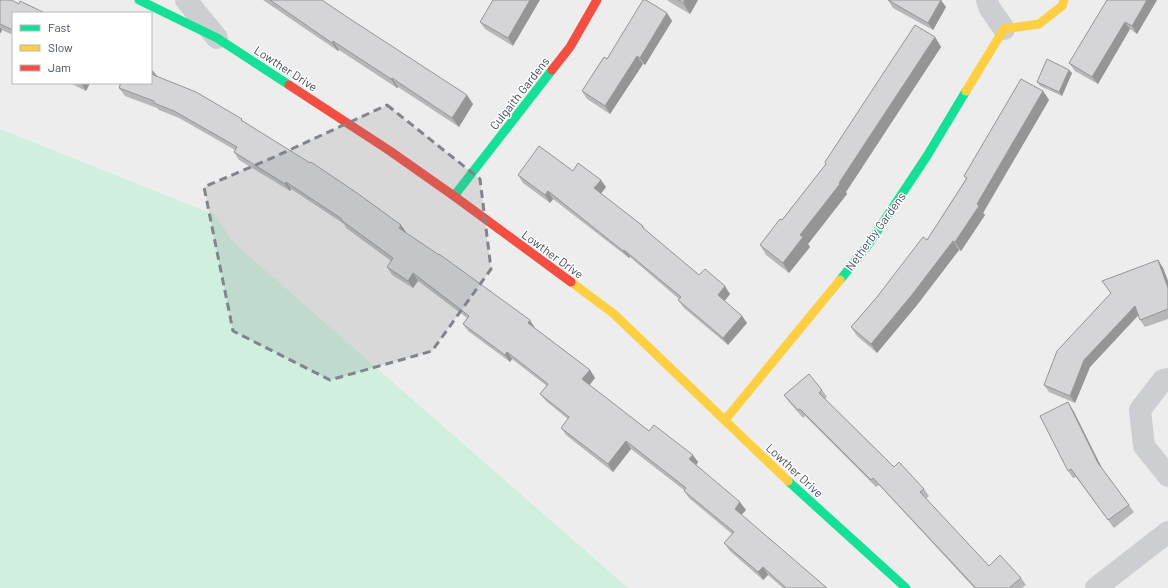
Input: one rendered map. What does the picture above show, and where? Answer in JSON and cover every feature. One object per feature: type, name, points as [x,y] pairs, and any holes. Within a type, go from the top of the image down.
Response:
[{"type":"street","name":"Lowther Drive","points":[[139,0],[218,38],[390,151],[454,196],[614,314],[802,494],[906,588]]},
{"type":"street","points":[[186,0],[218,38]]},
{"type":"street","name":"Culgaith Gardens","points":[[454,196],[570,47],[597,0]]},
{"type":"street","points":[[987,0],[989,7],[1004,29],[1038,24],[1062,6],[1064,0]]},
{"type":"street","name":"Netherby Gardens","points":[[725,420],[868,245],[927,156],[1004,29]]},
{"type":"street","points":[[1168,379],[1164,380],[1140,410],[1144,446],[1168,476]]},
{"type":"street","points":[[1096,588],[1168,532]]},
{"type":"highlighted area","points":[[387,105],[480,179],[491,269],[432,351],[330,380],[233,331],[204,187],[272,158]]},
{"type":"green space","points":[[0,129],[215,215],[233,242],[628,588],[0,588]]},
{"type":"building","points":[[0,0],[11,0],[19,4],[20,1],[43,12],[12,12],[12,30],[0,24]]},
{"type":"building","points":[[270,0],[322,0],[467,95],[452,118],[333,41],[332,43]]},
{"type":"building","points":[[493,0],[530,0],[508,38],[480,22]]},
{"type":"building","points":[[643,0],[646,0],[667,13],[640,58],[637,56],[605,106],[582,91],[604,57],[607,59]]},
{"type":"building","points":[[678,0],[685,0],[683,3]]},
{"type":"building","points":[[888,0],[941,0],[928,23]]},
{"type":"building","points":[[1107,0],[1147,0],[1132,26],[1125,22],[1092,77],[1069,63]]},
{"type":"building","points":[[915,25],[935,37],[839,183],[840,184],[800,235],[803,237],[783,263],[760,245],[780,219],[782,220],[826,164],[825,162]]},
{"type":"building","points":[[1047,59],[1069,70],[1059,92],[1037,82]]},
{"type":"building","points":[[152,74],[196,92],[242,119],[241,120],[310,163],[311,162],[357,193],[401,225],[399,228],[439,254],[530,320],[528,323],[590,370],[582,379],[649,431],[654,425],[693,455],[689,459],[740,502],[735,509],[827,588],[786,588],[763,567],[758,572],[724,543],[734,532],[684,491],[686,488],[626,441],[608,464],[561,428],[569,417],[540,394],[548,384],[507,352],[505,355],[463,324],[469,316],[413,273],[408,281],[387,267],[393,258],[341,220],[342,219],[286,182],[285,184],[234,152],[237,147],[174,111],[154,103],[154,101],[119,88],[121,84],[152,84]]},
{"type":"building","points":[[1021,79],[1043,91],[977,204],[979,206],[955,242],[953,241],[911,296],[871,344],[851,327],[877,297],[923,237],[927,240],[967,178],[964,176]]},
{"type":"building","points":[[539,146],[573,171],[578,163],[601,180],[594,188],[643,226],[642,227],[699,275],[705,269],[725,286],[718,295],[742,316],[723,338],[678,300],[681,297],[624,250],[623,251],[548,191],[545,195],[518,175]]},
{"type":"building","points":[[1158,260],[1168,288],[1168,309],[1140,320],[1135,306],[1084,360],[1070,396],[1044,385],[1057,351],[1111,293],[1102,281]]},
{"type":"building","points":[[809,374],[822,390],[819,393],[894,467],[899,462],[924,489],[920,492],[989,566],[1000,555],[1021,578],[1009,588],[976,588],[873,478],[871,480],[784,395]]},
{"type":"building","points":[[1068,402],[1098,463],[1129,505],[1108,520],[1071,469],[1068,471],[1040,416]]},
{"type":"traffic: fast","points":[[139,0],[217,38],[289,85]]},
{"type":"traffic: fast","points":[[454,196],[552,70]]},
{"type":"traffic: fast","points":[[840,280],[868,245],[927,156],[966,91]]},
{"type":"traffic: fast","points":[[788,481],[906,588]]},
{"type":"traffic: slow","points":[[966,91],[1004,29],[1039,24],[1062,6],[1064,0]]},
{"type":"traffic: slow","points":[[725,420],[840,280]]},
{"type":"traffic: slow","points":[[571,282],[614,314],[788,481]]},
{"type":"traffic: jam","points":[[552,70],[570,47],[597,0]]},
{"type":"traffic: jam","points":[[289,85],[390,151],[571,282]]}]
